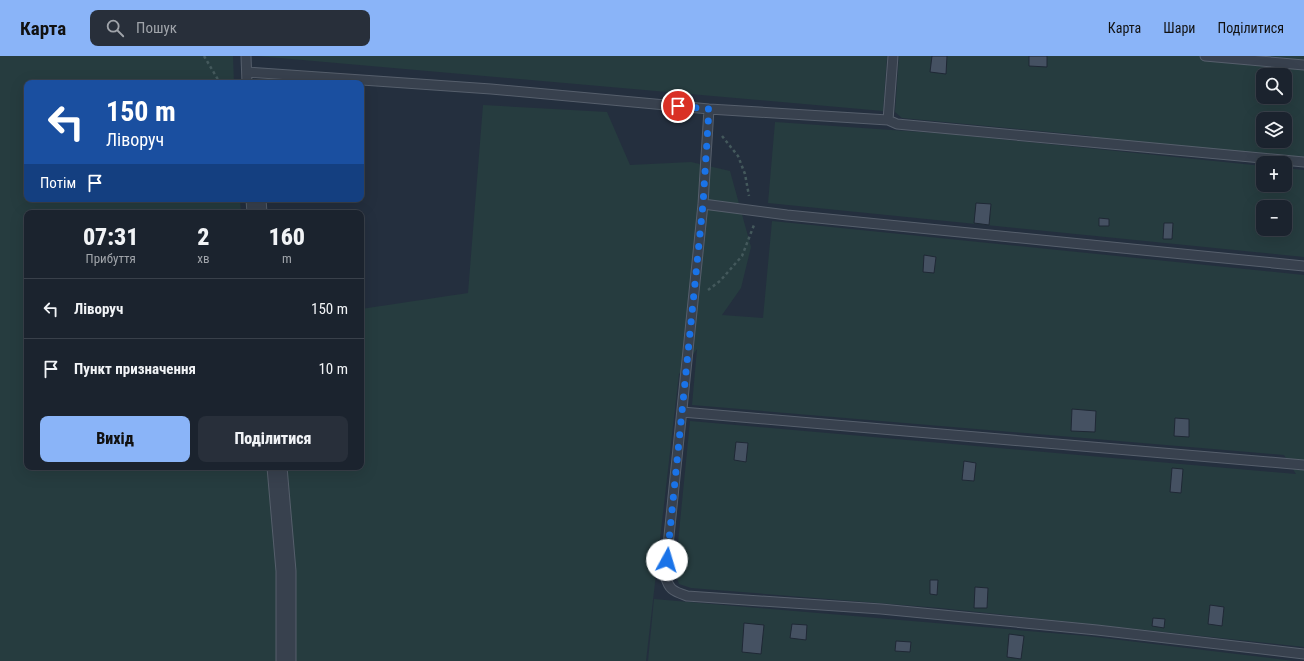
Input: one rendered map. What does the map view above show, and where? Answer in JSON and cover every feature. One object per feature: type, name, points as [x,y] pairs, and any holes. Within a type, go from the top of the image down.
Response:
[{"type":"street","points":[[277,470],[286,571],[286,661]]},
{"type":"lane","points":[[246,56],[247,80]]},
{"type":"lane","points":[[888,120],[893,56]]},
{"type":"lane","points":[[1205,56],[1304,65]]},
{"type":"lane","points":[[247,72],[362,80]]},
{"type":"lane","points":[[364,80],[491,89],[709,109],[888,120],[898,124],[1304,162]]},
{"type":"lane","points":[[709,109],[703,204],[665,575],[668,586],[676,592],[687,596],[881,609],[1090,629],[1304,654]]},
{"type":"lane","points":[[703,204],[787,215],[1304,266]]},
{"type":"lane","points":[[682,412],[1304,465]]},
{"type":"path","points":[[204,56],[218,80]]},
{"type":"green space","points":[[0,56],[233,56],[234,80],[24,80],[24,202],[240,202],[241,210],[24,210],[24,470],[364,470],[364,309],[468,293],[483,105],[607,112],[630,165],[691,162],[730,171],[751,247],[741,288],[722,315],[763,318],[772,221],[1304,275],[1304,647],[940,608],[691,588],[679,584],[675,573],[690,421],[1296,474],[1284,455],[692,405],[697,349],[679,374],[646,661],[0,661]]},
{"type":"green space","points":[[257,56],[887,56],[883,111]]},
{"type":"green space","points":[[899,56],[1304,56],[1304,158],[1094,140],[1092,136],[902,118],[895,112]]},
{"type":"green space","points":[[775,122],[950,134],[1256,165],[1256,192],[1292,192],[1292,169],[1304,170],[1304,257],[768,203]]},
{"type":"green space","points":[[654,599],[1087,636],[1294,661],[648,661]]},
{"type":"building","points":[[932,56],[947,56],[946,74],[930,72]]},
{"type":"building","points":[[1029,56],[1047,56],[1047,67],[1029,66]]},
{"type":"building","points":[[976,203],[991,204],[989,225],[974,223]]},
{"type":"building","points":[[1099,218],[1109,219],[1109,226],[1099,226]]},
{"type":"building","points":[[1164,223],[1173,223],[1172,239],[1163,239]]},
{"type":"building","points":[[924,255],[936,257],[934,273],[923,272]]},
{"type":"building","points":[[1072,409],[1096,411],[1095,432],[1071,431]]},
{"type":"building","points":[[1175,418],[1189,419],[1189,437],[1174,436]]},
{"type":"building","points":[[736,442],[748,443],[746,462],[734,460]]},
{"type":"building","points":[[964,461],[976,463],[974,481],[962,480]]},
{"type":"building","points":[[1172,468],[1183,469],[1181,493],[1170,492]]},
{"type":"building","points":[[930,580],[938,580],[937,595],[930,594]]},
{"type":"building","points":[[975,587],[988,588],[987,608],[974,608]]},
{"type":"building","points":[[1210,605],[1224,607],[1222,626],[1208,624]]},
{"type":"building","points":[[1153,618],[1165,619],[1164,628],[1152,626]]},
{"type":"building","points":[[744,623],[764,625],[761,654],[742,652]]},
{"type":"building","points":[[792,624],[807,625],[806,640],[790,638]]},
{"type":"building","points":[[1009,634],[1024,636],[1021,659],[1007,657]]},
{"type":"building","points":[[896,641],[911,642],[910,652],[895,651]]},
{"type":"route","points":[[667,560],[703,204],[709,109],[678,106]]}]
